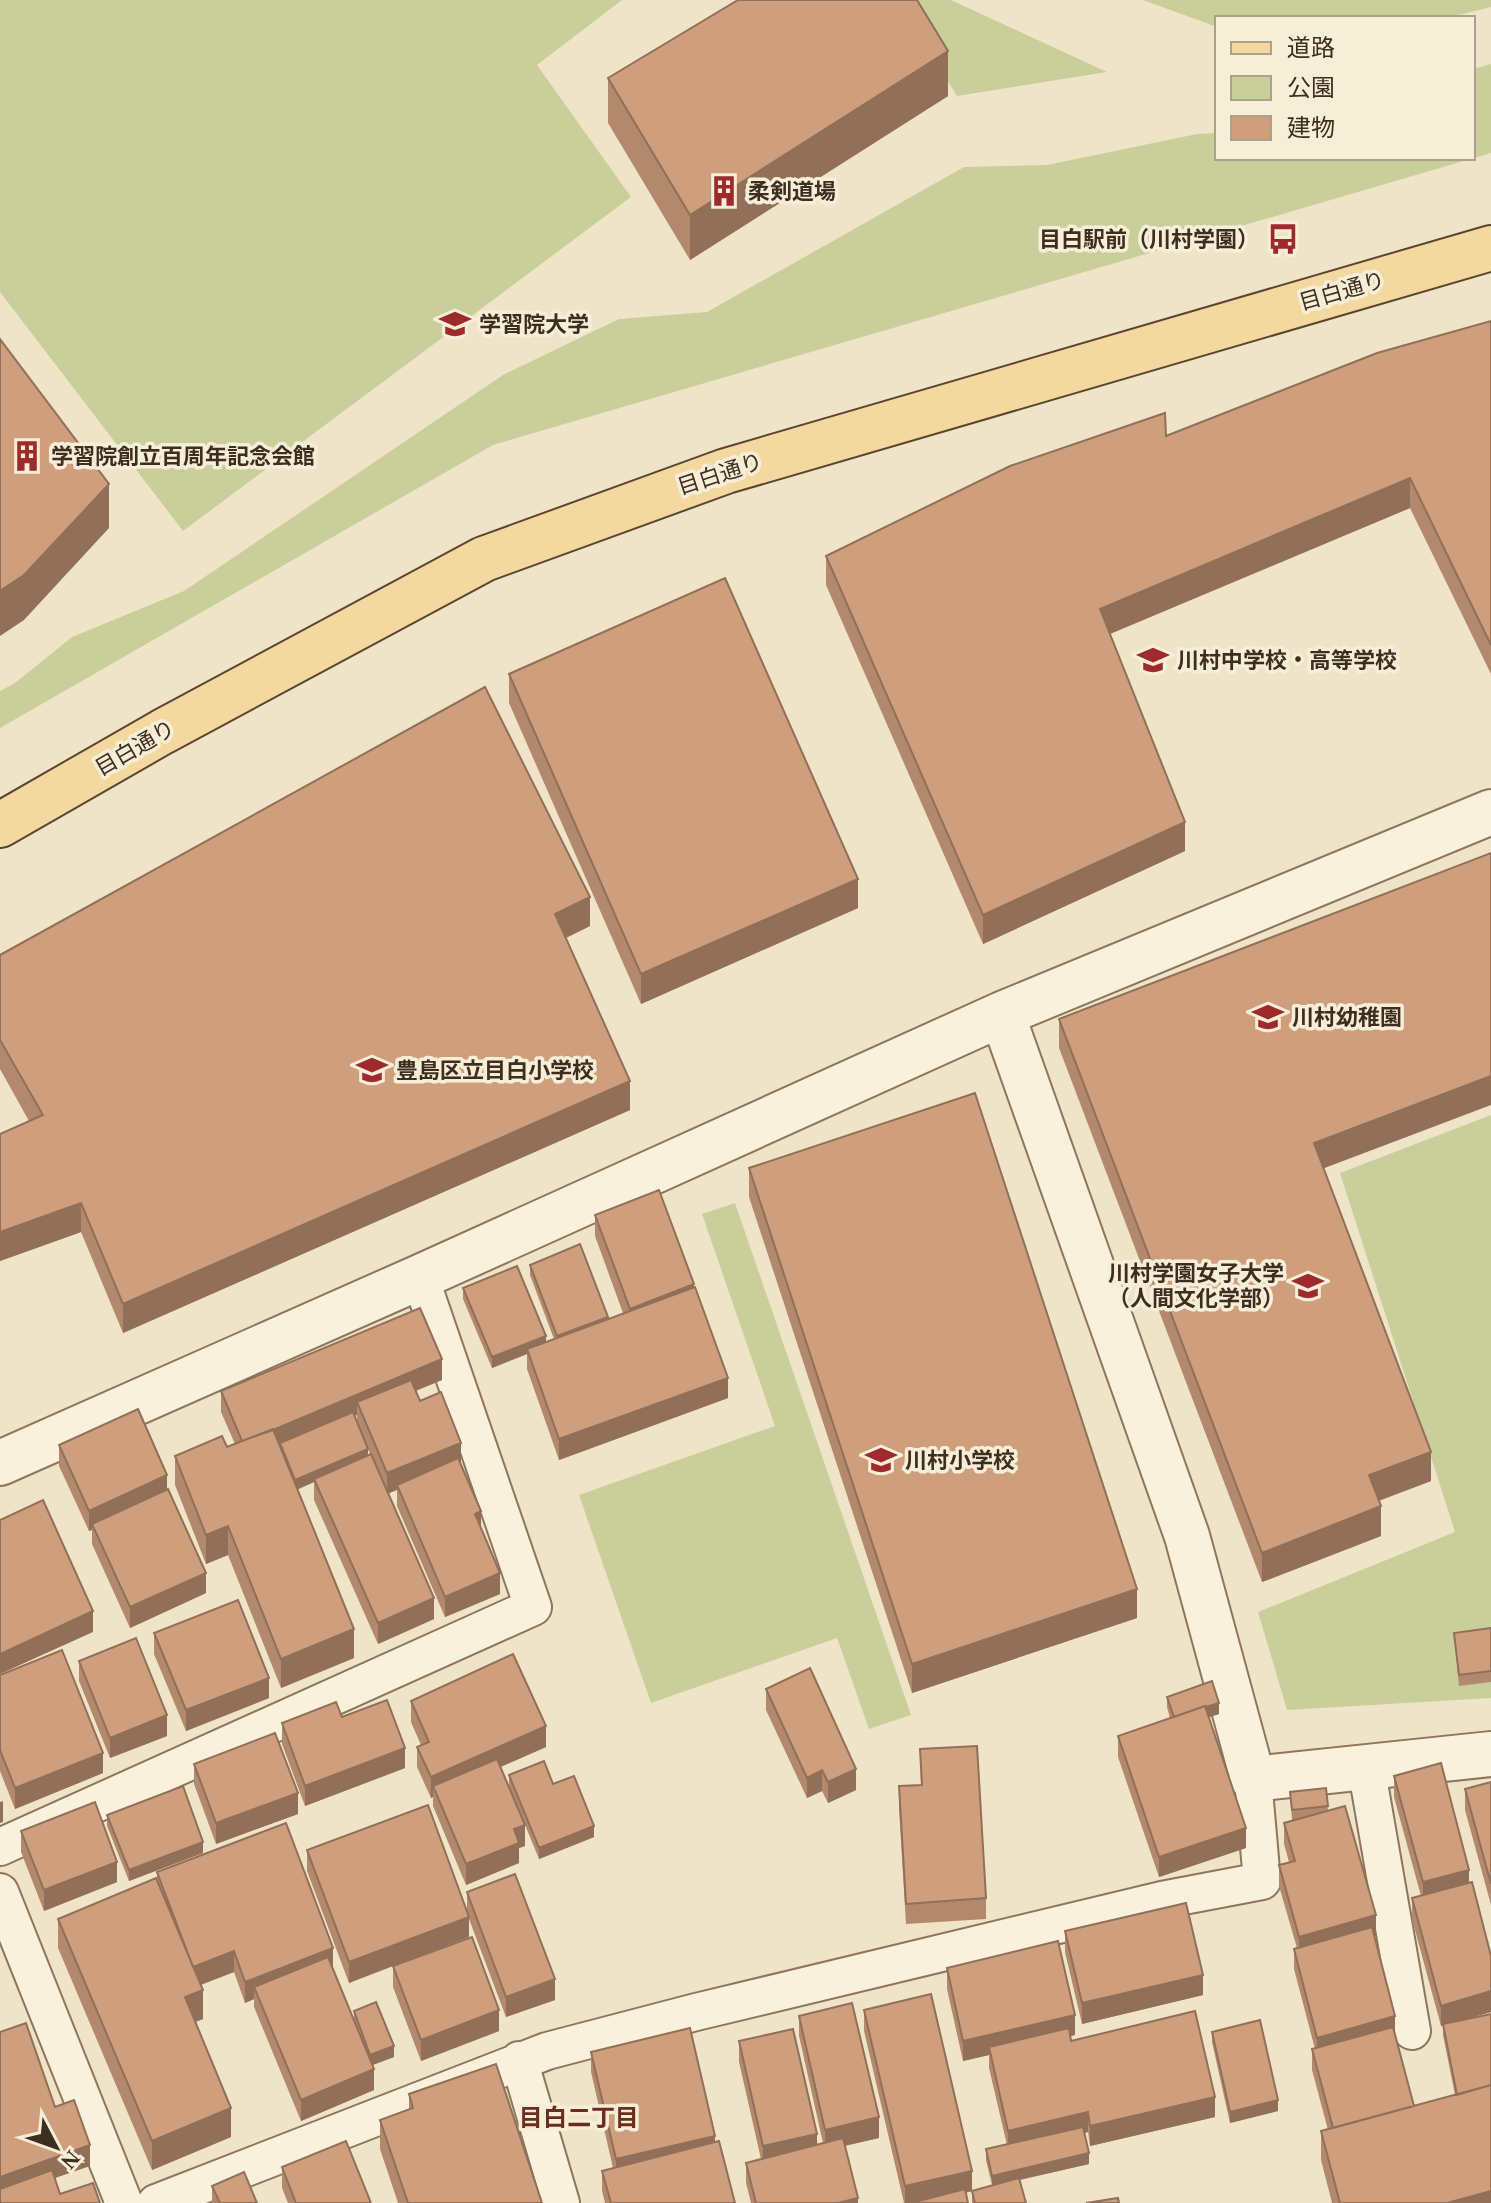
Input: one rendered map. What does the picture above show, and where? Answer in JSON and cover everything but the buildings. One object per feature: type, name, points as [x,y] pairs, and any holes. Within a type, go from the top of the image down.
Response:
[{"type":"main road","name":"目白通り","points":[[0,825],[162,732],[484,559],[726,471],[1491,248]]},
{"type":"street","points":[[0,1463],[1002,1014],[1491,812]]},
{"type":"street","points":[[1002,1014],[1187,1536],[1253,1779],[1491,1754]]},
{"type":"lane","points":[[0,1847],[533,1607],[420,1277]]},
{"type":"lane","points":[[1366,1766],[1412,2031]]},
{"type":"lane","points":[[156,2203],[519,2060],[562,2047],[1162,1900],[1262,1881],[1253,1779]]},
{"type":"lane","points":[[0,1892],[124,2203]]},
{"type":"lane","points":[[519,2060],[561,2203]]},
{"type":"green space","points":[[0,0],[622,0],[537,65],[631,197],[183,531],[0,292]]},
{"type":"green space","points":[[898,0],[951,0],[1107,72],[957,96]]},
{"type":"green space","points":[[1143,0],[1491,0],[1491,7],[1454,16],[1215,16],[1215,26]]},
{"type":"green space","points":[[1491,64],[1491,153],[1475,158],[1475,68]]},
{"type":"green space","points":[[1215,133],[1215,160],[1467,160],[493,445],[0,728],[0,691],[15,683],[72,637],[184,591],[503,375],[619,319],[707,312],[964,167],[1047,165],[1197,134]]},
{"type":"green space","points":[[1491,1115],[1491,1698],[1287,1710],[1258,1612],[1455,1532],[1340,1173]]},
{"type":"green space","points":[[735,1203],[911,1715],[869,1729],[837,1638],[651,1703],[579,1495],[775,1426],[702,1214]]},
{"type":"place","name":"柔剣道場","points":[[724,191]]},
{"type":"place","name":"目白駅前（川村学園）","points":[[1283,239]]},
{"type":"place","name":"学習院大学","points":[[455,324]]},
{"type":"place","name":"学習院創立百周年記念会館","points":[[27,456]]},
{"type":"place","name":"川村中学校・高等学校","points":[[1153,660]]},
{"type":"place","name":"川村幼稚園","points":[[1268,1017]]},
{"type":"place","name":"豊島区立目白小学校","points":[[372,1070]]},
{"type":"place","name":"川村学園女子大学 （人間文化学部）","points":[[1308,1286]]},
{"type":"place","name":"川村小学校","points":[[881,1460]]},
{"type":"district","name":"目白二丁目","points":[[579,2118]]}]
